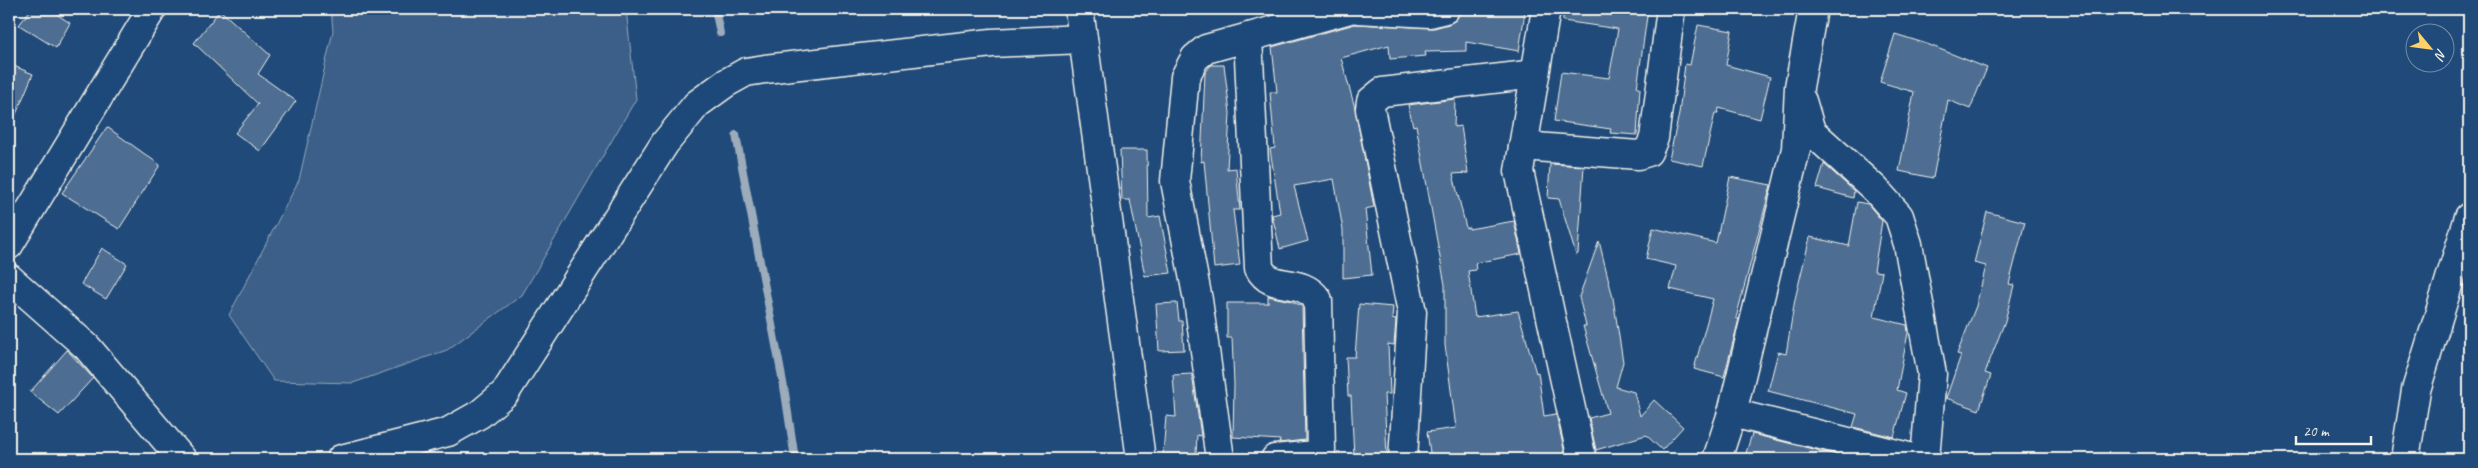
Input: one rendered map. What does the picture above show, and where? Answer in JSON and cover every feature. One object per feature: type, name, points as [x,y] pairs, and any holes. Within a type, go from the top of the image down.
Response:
[{"type":"street","points":[[9,245],[152,9]]},
{"type":"street","points":[[1079,9],[1141,459]]},
{"type":"street","points":[[1220,459],[1198,300],[1175,181],[1185,77],[1195,58],[1206,49],[1350,9]]},
{"type":"street","points":[[1358,9],[1430,14],[1445,9]]},
{"type":"street","points":[[1546,9],[1518,171],[1582,459]]},
{"type":"street","points":[[1523,146],[1638,155],[1648,152],[1654,138],[1671,9]]},
{"type":"street","points":[[1717,459],[1732,413],[1796,149],[1799,87],[1814,9]]},
{"type":"street","points":[[1248,37],[1259,268],[1263,275],[1270,280],[1278,284],[1304,287],[1312,292],[1318,300],[1322,450],[1315,455],[1275,459]]},
{"type":"street","points":[[341,459],[448,432],[480,414],[505,393],[665,143],[697,104],[726,82],[746,72],[765,69],[992,43],[1083,39]]},
{"type":"street","points":[[1403,459],[1412,312],[1370,109],[1371,101],[1382,92],[1535,74]]},
{"type":"street","points":[[1799,87],[1811,131],[1875,189],[1899,216],[1908,244],[1932,374],[1926,459]]},
{"type":"street","points":[[2405,459],[2416,390],[2469,218]]},
{"type":"street","points":[[9,278],[87,347],[182,459]]},
{"type":"street","points":[[1732,413],[1917,459]]},
{"type":"shaded area","points":[[331,9],[626,9],[636,99],[522,295],[447,350],[353,383],[274,381],[229,315],[299,180],[333,31]]},
{"type":"building","points":[[31,9],[49,9],[70,23],[56,48],[19,25]]},
{"type":"building","points":[[1493,9],[1525,12],[1519,51],[1466,42],[1466,51],[1425,52],[1426,56],[1390,59],[1389,45],[1341,58],[1355,108],[1374,207],[1365,209],[1372,275],[1343,278],[1343,230],[1334,179],[1294,186],[1308,241],[1280,249],[1272,215],[1280,213],[1270,149],[1275,148],[1270,92],[1277,92],[1272,47],[1355,24],[1434,28],[1456,20],[1460,13],[1493,13]]},
{"type":"building","points":[[1563,9],[1648,9],[1637,88],[1640,88],[1637,135],[1610,133],[1611,129],[1554,121],[1561,72],[1609,78],[1618,29],[1563,21]]},
{"type":"building","points":[[220,10],[270,55],[258,74],[296,101],[260,151],[235,133],[258,104],[194,43]]},
{"type":"building","points":[[1698,25],[1732,31],[1726,65],[1770,77],[1760,119],[1719,108],[1718,113],[1715,113],[1703,166],[1669,159],[1679,114],[1685,64],[1690,65]]},
{"type":"building","points":[[1895,34],[1927,44],[1987,68],[1970,109],[1948,100],[1933,178],[1899,171],[1914,92],[1880,82]]},
{"type":"building","points":[[9,64],[33,74],[9,131]]},
{"type":"building","points":[[1211,65],[1224,65],[1230,113],[1227,169],[1236,168],[1240,210],[1233,210],[1240,265],[1214,268],[1204,161],[1201,162],[1205,73]]},
{"type":"building","points":[[1455,99],[1454,127],[1461,126],[1468,173],[1453,174],[1466,228],[1514,221],[1521,254],[1475,263],[1476,270],[1468,271],[1475,317],[1518,311],[1536,373],[1538,372],[1544,416],[1556,414],[1566,458],[1431,459],[1427,432],[1456,428],[1445,345],[1445,285],[1416,125],[1413,126],[1408,105]]},
{"type":"building","points":[[107,127],[160,165],[119,229],[62,193]]},
{"type":"building","points":[[1120,150],[1147,150],[1148,218],[1160,216],[1171,273],[1145,276],[1130,200],[1122,200]]},
{"type":"building","points":[[1550,164],[1584,166],[1578,254],[1576,255],[1559,199],[1548,198]]},
{"type":"building","points":[[1824,164],[1854,191],[1853,198],[1817,188]]},
{"type":"building","points":[[1730,177],[1771,185],[1736,318],[1739,319],[1724,377],[1694,369],[1713,299],[1670,289],[1676,266],[1646,259],[1653,228],[1716,243]]},
{"type":"building","points":[[1857,202],[1868,204],[1882,221],[1874,271],[1882,272],[1874,317],[1907,325],[1908,333],[1897,390],[1906,393],[1894,437],[1853,427],[1857,414],[1768,391],[1778,352],[1786,354],[1795,299],[1810,237],[1849,246]]},
{"type":"building","points":[[1987,212],[2025,222],[2009,284],[2014,285],[2005,321],[1985,373],[1991,375],[1979,410],[1946,398],[1961,355],[1957,354],[1976,306],[1986,266],[1974,263]]},
{"type":"building","points":[[1599,241],[1613,298],[1623,362],[1616,387],[1634,392],[1640,416],[1654,400],[1683,427],[1662,450],[1646,435],[1596,450],[1589,418],[1608,413],[1583,326],[1586,326],[1579,297]]},
{"type":"building","points":[[102,248],[127,264],[106,299],[81,284]]},
{"type":"building","points":[[1268,296],[1291,301],[1302,306],[1305,440],[1279,443],[1280,440],[1233,437],[1234,384],[1232,338],[1227,338],[1227,303],[1268,303]]},
{"type":"building","points":[[1177,303],[1179,321],[1182,321],[1184,350],[1159,351],[1156,304]]},
{"type":"building","points":[[1359,304],[1393,307],[1392,319],[1396,320],[1394,345],[1388,344],[1390,394],[1384,394],[1387,456],[1354,457],[1351,396],[1348,396],[1346,357],[1355,357]]},
{"type":"building","points":[[67,350],[93,378],[59,415],[30,392]]},
{"type":"building","points":[[1192,374],[1201,436],[1197,435],[1196,454],[1163,454],[1166,416],[1176,417],[1173,375]]},
{"type":"building","points":[[1752,434],[1853,459],[1744,459]]},
{"type":"waterway","points":[[715,9],[720,33]]},
{"type":"waterway","points":[[736,135],[785,393],[795,459]]}]
